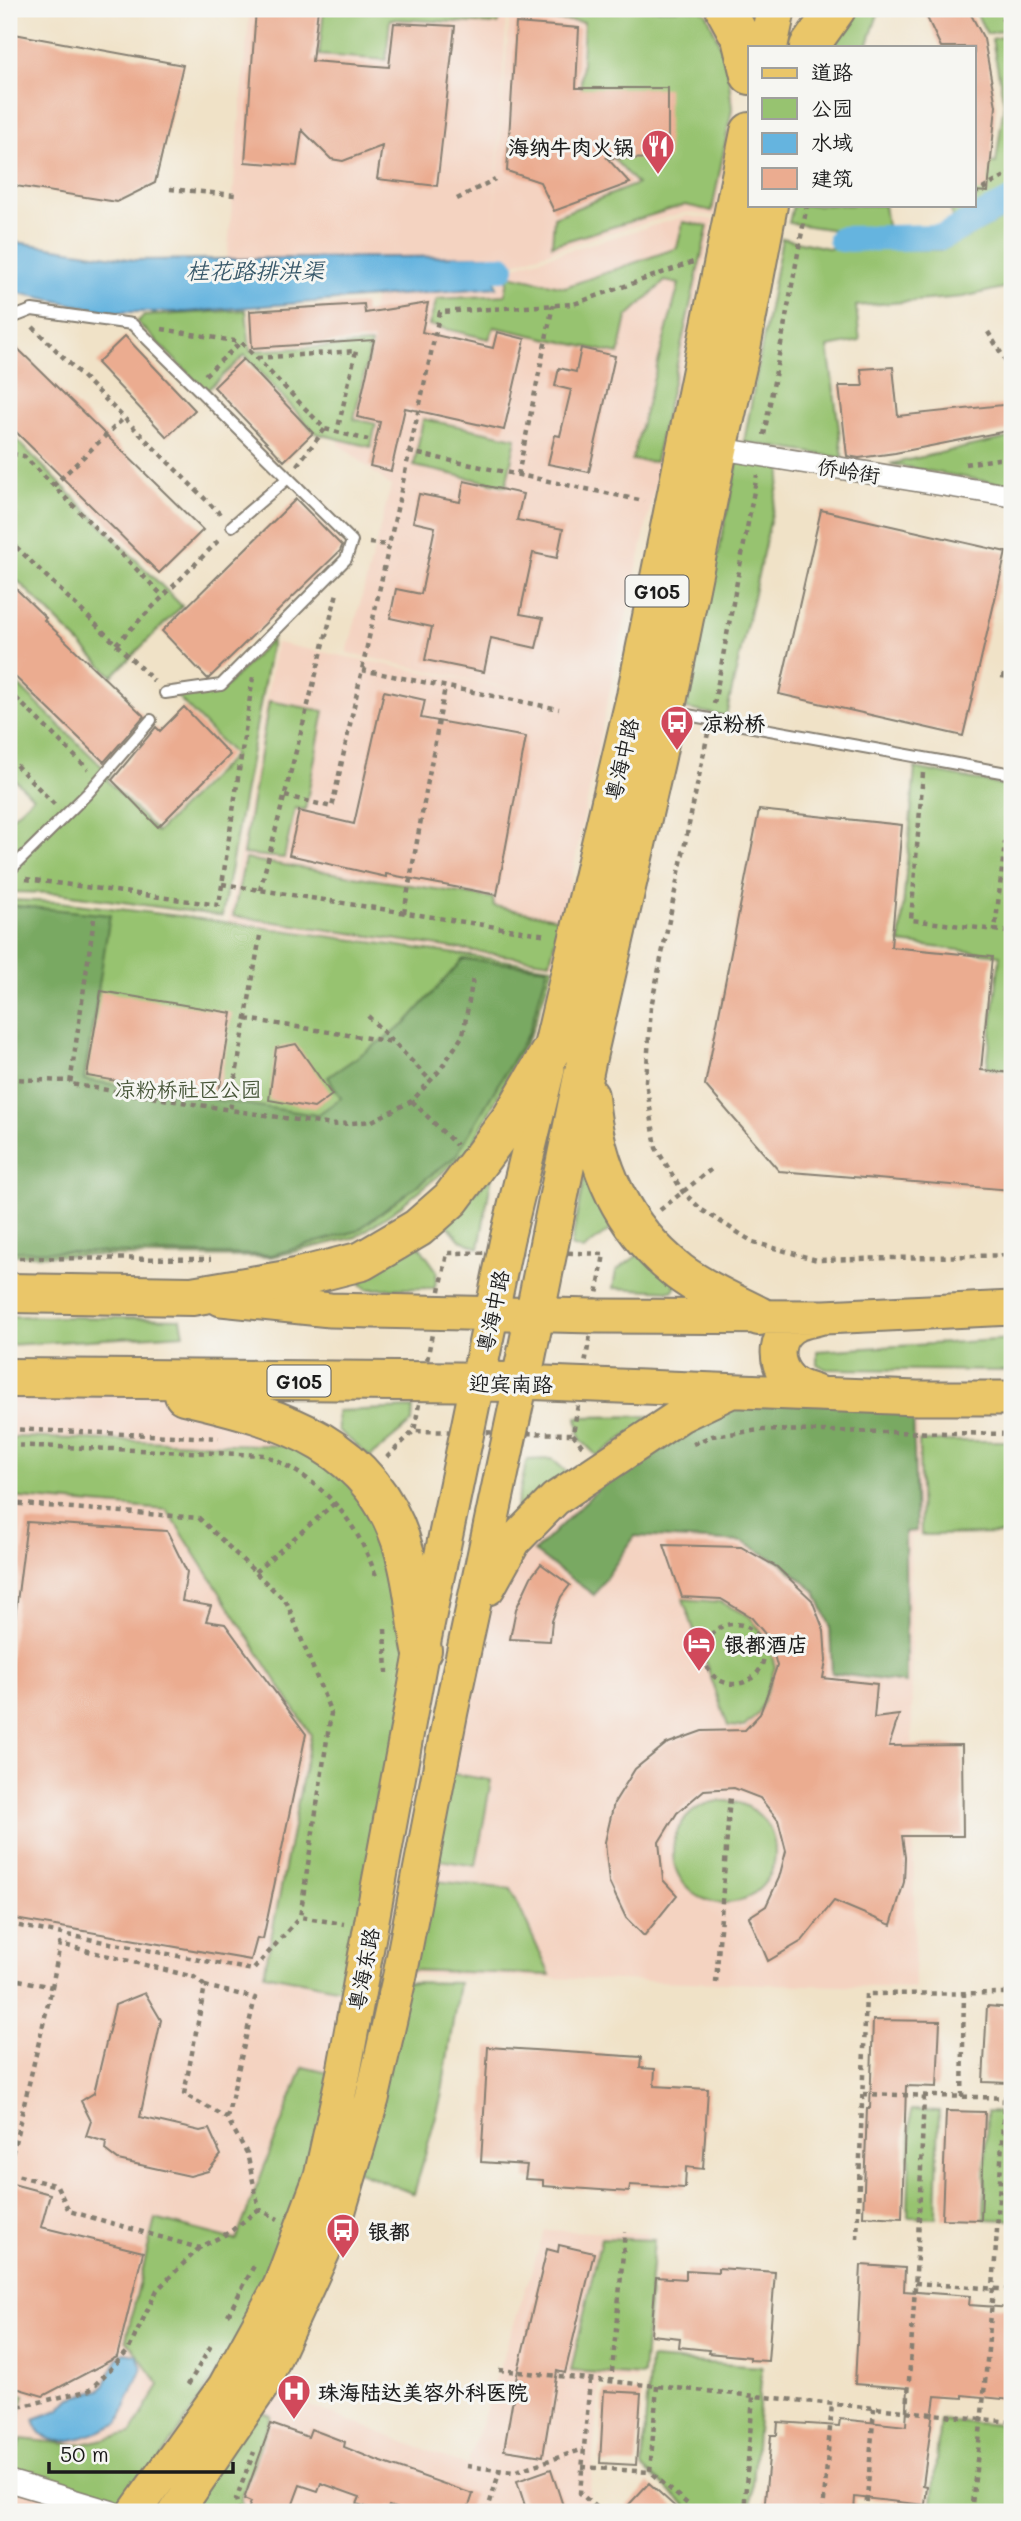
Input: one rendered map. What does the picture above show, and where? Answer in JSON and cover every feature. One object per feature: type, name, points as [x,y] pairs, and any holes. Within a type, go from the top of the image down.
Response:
[{"type":"highway","points":[[725,9],[741,38],[748,67]]},
{"type":"highway","points":[[768,46],[776,9]]},
{"type":"highway","points":[[798,46],[807,9]]},
{"type":"highway","points":[[810,46],[836,9]]},
{"type":"highway","name":"粤海中路","points":[[570,1052],[665,711],[748,145]]},
{"type":"highway","name":"粤海中路","points":[[521,1382],[535,1314],[570,1052],[636,696],[702,445],[740,353],[768,206]]},
{"type":"highway","points":[[9,1293],[192,1296],[286,1280],[362,1261],[418,1228],[451,1199],[512,1117],[570,1052]]},
{"type":"highway","points":[[570,1052],[600,1162],[622,1209],[655,1251],[681,1273],[759,1316]]},
{"type":"highway","name":"迎宾南路","points":[[9,1378],[521,1382]]},
{"type":"highway","points":[[121,1380],[267,1416],[307,1434],[348,1458],[380,1496],[405,1554],[408,1650]]},
{"type":"main road","name":"粤海中路","points":[[477,1382],[491,1314],[570,1052]]},
{"type":"main road","points":[[192,1296],[330,1310],[491,1314],[825,1317],[1012,1308]]},
{"type":"main road","points":[[822,1394],[800,1387],[790,1380],[777,1359],[779,1345],[785,1333],[798,1324],[825,1317]]},
{"type":"main road","name":"粤海东路","points":[[135,2512],[225,2386],[280,2286],[282,2222],[321,2176],[344,2071],[408,1650],[477,1382]]},
{"type":"main road","name":"粤海东路","points":[[176,2512],[261,2387],[333,2231],[372,2099],[400,1975],[451,1711],[521,1382]]},
{"type":"main road","name":"迎宾南路","points":[[521,1382],[917,1398],[1012,1398]]},
{"type":"main road","points":[[472,1618],[514,1541],[555,1499],[681,1415],[733,1390]]},
{"type":"street","name":"侨岭街","points":[[702,445],[1012,496]]},
{"type":"street","points":[[9,2481],[113,2512]]},
{"type":"lane","points":[[9,319],[32,310],[132,324],[352,541],[346,559],[221,685],[165,693]]},
{"type":"lane","points":[[232,526],[288,478]]},
{"type":"lane","points":[[665,711],[1012,774]]},
{"type":"lane","points":[[9,871],[99,780],[151,720]]},
{"type":"path","points":[[998,9],[1012,40]]},
{"type":"path","points":[[976,193],[1012,172]]},
{"type":"path","points":[[457,199],[495,179]]},
{"type":"path","points":[[170,189],[235,195]]},
{"type":"path","points":[[807,206],[711,720],[651,1007],[646,1082],[656,1148],[684,1192],[702,1210],[753,1242],[817,1260],[1012,1255]]},
{"type":"path","points":[[285,796],[332,807],[440,312],[574,304],[695,261]]},
{"type":"path","points":[[518,475],[553,305]]},
{"type":"path","points":[[20,314],[232,526],[116,644]]},
{"type":"path","points":[[132,324],[241,342],[325,429],[368,440]]},
{"type":"path","points":[[988,332],[1012,371]]},
{"type":"path","points":[[194,385],[241,342]]},
{"type":"path","points":[[256,358],[356,351],[337,432]]},
{"type":"path","points":[[53,486],[124,418]]},
{"type":"path","points":[[288,478],[325,429]]},
{"type":"path","points":[[410,452],[655,504]]},
{"type":"path","points":[[10,454],[24,456],[163,596]]},
{"type":"path","points":[[9,540],[165,693]]},
{"type":"path","points":[[260,890],[346,559]]},
{"type":"path","points":[[22,878],[219,905],[257,648]]},
{"type":"path","points":[[362,670],[559,709]]},
{"type":"path","points":[[1001,676],[1012,677]]},
{"type":"path","points":[[404,913],[445,687]]},
{"type":"path","points":[[9,691],[99,780]]},
{"type":"path","points":[[9,758],[66,815]]},
{"type":"path","points":[[924,758],[911,920],[1012,933]]},
{"type":"path","points":[[995,930],[1012,782]]},
{"type":"path","points":[[222,884],[550,936]]},
{"type":"path","points":[[70,1081],[93,919]]},
{"type":"path","points":[[231,1110],[260,936]]},
{"type":"path","points":[[9,1079],[70,1081],[70,1084],[332,1125],[372,1121],[412,1101],[440,1070],[463,1035],[473,978]]},
{"type":"path","points":[[368,1016],[430,1080]]},
{"type":"path","points":[[246,1019],[393,1042]]},
{"type":"path","points":[[412,1101],[458,1147]]},
{"type":"path","points":[[9,1258],[216,1259]]},
{"type":"path","points":[[9,1429],[228,1438]]},
{"type":"path","points":[[689,1446],[712,1436],[761,1430],[1012,1434]]},
{"type":"path","points":[[255,1572],[414,1432]]},
{"type":"path","points":[[9,1445],[264,1455],[288,1465],[310,1479],[336,1502],[358,1534],[379,1584]]},
{"type":"path","points":[[9,1503],[199,1518],[287,1603],[331,1713],[300,1917],[253,1970],[9,1924]]},
{"type":"path","points":[[384,1616],[388,1677],[408,1650]]},
{"type":"path","points":[[728,1624],[738,1624],[756,1632],[764,1651],[759,1671],[753,1678],[735,1684],[717,1678],[710,1672],[704,1653],[711,1635],[728,1624]]},
{"type":"path","points":[[716,1983],[730,1796]]},
{"type":"path","points":[[300,1917],[346,1925],[348,1912]]},
{"type":"path","points":[[9,2156],[12,2155],[22,2114],[60,1944],[194,1977],[205,1986],[255,1998],[227,2118]]},
{"type":"path","points":[[9,1978],[52,1987]]},
{"type":"path","points":[[205,1986],[184,2094],[227,2118],[247,2153],[259,2209],[282,2222]]},
{"type":"path","points":[[962,2096],[964,1993]]},
{"type":"path","points":[[857,2239],[866,1994],[1012,1993]]},
{"type":"path","points":[[862,2094],[1012,2098]]},
{"type":"path","points":[[907,2411],[924,2095]]},
{"type":"path","points":[[971,2512],[983,2419],[994,2289],[1004,2098]]},
{"type":"path","points":[[9,2174],[57,2186],[69,2211],[199,2248]]},
{"type":"path","points":[[9,2405],[23,2406],[90,2390],[128,2351],[157,2290],[199,2248],[230,2232],[259,2209]]},
{"type":"path","points":[[611,2382],[625,2232]]},
{"type":"path","points":[[222,2327],[261,2254]]},
{"type":"path","points":[[915,2283],[1012,2290]]},
{"type":"path","points":[[184,2391],[216,2339]]},
{"type":"path","points":[[499,2370],[1012,2422]]},
{"type":"path","points":[[590,2379],[580,2493],[601,2512]]},
{"type":"path","points":[[650,2472],[657,2386]]},
{"type":"path","points":[[744,2512],[753,2396]]},
{"type":"path","points":[[823,2512],[832,2404]]},
{"type":"path","points":[[874,2408],[866,2510],[910,2512]]},
{"type":"path","points":[[467,2466],[513,2472],[584,2449]]},
{"type":"path","points":[[582,2467],[650,2472],[697,2512]]},
{"type":"path","points":[[486,2512],[500,2470]]},
{"type":"shaded area","points":[[250,9],[507,9],[493,233],[510,9],[707,9],[711,11],[729,62],[735,109],[715,216],[686,212],[601,235],[502,267],[491,256],[227,258]]},
{"type":"shaded area","points":[[686,216],[714,220],[606,708],[554,964],[228,922],[276,643],[546,696],[347,653],[391,486],[339,444],[375,297],[498,288],[502,270]]},
{"type":"shaded area","points":[[9,1378],[121,1380],[267,1417],[405,1555],[321,2175],[135,2512],[9,2512]]},
{"type":"shaded area","points":[[917,1399],[921,1535],[910,1536],[915,1988],[400,1974],[461,1659],[510,1572],[562,1509],[604,1472]]},
{"type":"shaded area","points":[[545,2230],[648,2234],[637,2381],[600,2378],[588,2512],[176,2512],[261,2387],[467,2466]]},
{"type":"green space","points":[[324,9],[500,9],[498,24],[390,19],[386,60],[319,55]]},
{"type":"green space","points":[[514,9],[700,9],[707,14],[727,62],[732,109],[712,211],[685,205],[552,245],[554,217],[637,184],[579,122],[584,22],[513,17]]},
{"type":"green space","points":[[848,9],[908,9],[878,14],[867,46],[830,46]]},
{"type":"green space","points":[[974,9],[1011,9],[1012,28],[987,34]]},
{"type":"green space","points":[[1012,34],[1012,191],[953,223],[950,206],[976,206],[976,178],[980,161],[996,163],[1004,103],[992,39]]},
{"type":"green space","points":[[793,206],[884,206],[887,226],[842,231],[789,223]]},
{"type":"green space","points":[[1012,214],[1012,286],[963,297],[856,306],[860,341],[828,347],[843,458],[744,442],[782,238],[828,248],[943,250]]},
{"type":"green space","points":[[683,222],[708,226],[655,462],[632,460],[679,284],[665,281],[627,317],[619,354],[494,327],[489,339],[429,325],[437,299],[505,295],[509,275],[565,287],[677,248]]},
{"type":"green space","points":[[246,310],[250,351],[371,344],[354,419],[376,424],[371,447],[315,433],[245,355],[206,391],[137,322],[144,316]]},
{"type":"green space","points":[[423,419],[516,438],[506,486],[414,466]]},
{"type":"green space","points":[[13,436],[182,606],[112,676],[9,572],[9,441]]},
{"type":"green space","points":[[1012,437],[1012,486],[890,464]]},
{"type":"green space","points":[[738,459],[782,469],[726,716],[686,709]]},
{"type":"green space","points":[[272,639],[222,916],[57,893],[9,892],[9,820],[33,797],[9,774],[9,676],[111,775],[107,780],[157,832],[234,755],[176,695],[223,689]]},
{"type":"green space","points":[[269,701],[324,711],[305,810],[295,808],[284,858],[243,854]]},
{"type":"green space","points":[[915,768],[1012,787],[1012,1070],[987,1068],[1000,955],[900,943]]},
{"type":"green space","points":[[245,859],[493,898],[494,906],[560,919],[550,962],[233,916]]},
{"type":"green space","name":"凉粉桥社区公园","points":[[9,900],[59,902],[179,916],[553,967],[532,1031],[469,1151],[393,1212],[356,1237],[272,1257],[9,1255]]},
{"type":"green space","name":"凉粉桥社区公园","points":[[9,905],[110,915],[84,1080],[317,1115],[341,1098],[328,1077],[404,1025],[463,959],[548,968],[529,1032],[456,1156],[357,1231],[272,1255],[9,1251]]},
{"type":"green space","points":[[492,1175],[479,1248],[460,1240],[445,1222]]},
{"type":"green space","points":[[584,1179],[593,1181],[619,1223],[583,1250],[571,1246]]},
{"type":"green space","points":[[417,1243],[437,1271],[435,1288],[367,1289],[361,1284],[363,1274]]},
{"type":"green space","points":[[642,1252],[678,1283],[672,1291],[613,1288],[616,1271]]},
{"type":"green space","points":[[9,1316],[181,1319],[184,1334],[9,1345]]},
{"type":"green space","points":[[1012,1339],[1012,1371],[826,1369],[817,1364],[817,1351]]},
{"type":"green space","points":[[762,1395],[913,1403],[916,1531],[905,1532],[906,1683],[832,1673],[830,1626],[816,1592],[781,1563],[743,1542],[635,1536],[594,1595],[534,1552],[611,1476],[716,1408]]},
{"type":"green space","points":[[413,1408],[412,1422],[370,1457],[338,1430],[337,1411]]},
{"type":"green space","points":[[655,1416],[597,1456],[580,1439],[577,1417]]},
{"type":"green space","points":[[18,1437],[317,1447],[378,1497],[418,1650],[352,1991],[264,1974],[311,1735],[167,1510],[9,1497],[9,1440]]},
{"type":"green space","points":[[919,1441],[1012,1441],[1012,1534],[921,1535]]},
{"type":"green space","points":[[552,1459],[569,1474],[523,1525],[515,1513],[527,1460]]},
{"type":"green space","points":[[683,1599],[721,1602],[750,1617],[768,1642],[775,1667],[759,1713],[744,1727],[728,1726]]},
{"type":"green space","points":[[447,1773],[491,1780],[476,1866],[433,1859]]},
{"type":"green space","points":[[724,1801],[753,1809],[767,1823],[775,1852],[767,1881],[753,1895],[724,1903],[695,1895],[681,1881],[673,1852],[681,1823],[695,1809]]},
{"type":"green space","points":[[426,1880],[511,1889],[550,1975],[407,1970]]},
{"type":"green space","points":[[405,1982],[459,1983],[441,2098],[414,2194],[356,2171]]},
{"type":"green space","points":[[303,2067],[337,2075],[276,2282],[128,2509],[9,2474],[21,2439],[78,2445],[131,2433],[160,2385],[126,2339],[155,2219],[236,2240]]},
{"type":"green space","points":[[911,2110],[939,2111],[936,2218],[908,2217]]},
{"type":"green space","points":[[987,2112],[1012,2113],[1012,2220],[984,2219]]},
{"type":"green space","points":[[601,2238],[654,2240],[643,2376],[571,2371]]},
{"type":"green space","points":[[650,2359],[762,2367],[751,2512],[694,2512],[642,2467]]},
{"type":"green space","points":[[9,2390],[24,2395],[9,2454]]},
{"type":"green space","points":[[254,2408],[271,2416],[241,2499],[244,2512],[183,2512]]},
{"type":"green space","points":[[940,2420],[1012,2426],[1011,2512],[931,2512]]},
{"type":"water","points":[[9,241],[135,260],[488,256],[497,287],[187,312],[110,312],[9,291]]},
{"type":"water","points":[[124,2353],[137,2355],[142,2368],[118,2424],[71,2440],[48,2438],[40,2431],[34,2419],[59,2410],[71,2398],[100,2390],[117,2359]]},
{"type":"building","points":[[256,9],[318,9],[312,61],[389,67],[394,23],[455,26],[437,186],[377,179],[382,146],[343,161],[331,159],[302,130],[297,166],[245,162]]},
{"type":"building","points":[[923,9],[968,9],[984,39],[996,106],[988,192],[976,191],[976,46],[941,46]]},
{"type":"building","points":[[516,23],[579,28],[576,88],[668,88],[668,159],[607,158],[630,183],[554,211],[540,182],[507,171]]},
{"type":"building","points":[[9,33],[183,65],[155,183],[117,202],[9,185]]},
{"type":"building","points":[[428,303],[422,332],[493,348],[497,332],[525,339],[504,430],[405,408],[391,471],[370,466],[380,422],[357,417],[374,340],[252,348],[250,311],[364,304],[365,313]]},
{"type":"building","points":[[125,336],[195,410],[167,437],[97,363]]},
{"type":"building","points":[[9,340],[203,530],[159,573],[9,425]]},
{"type":"building","points":[[581,348],[615,356],[589,472],[548,464],[555,435],[560,436],[571,390],[555,386],[559,368],[576,372]]},
{"type":"building","points":[[243,359],[313,433],[284,461],[214,387]]},
{"type":"building","points":[[893,367],[898,416],[1012,404],[1012,430],[895,453],[859,458],[847,456],[839,386],[863,386],[861,369]]},
{"type":"building","points":[[464,481],[523,494],[517,520],[563,529],[557,558],[533,553],[520,614],[543,618],[536,648],[491,638],[484,672],[425,660],[432,627],[390,618],[396,589],[421,594],[435,527],[413,522],[419,494],[460,502]]},
{"type":"building","points":[[296,499],[342,546],[340,551],[208,679],[162,631]]},
{"type":"building","points":[[821,510],[1006,552],[963,736],[779,694]]},
{"type":"building","points":[[9,582],[46,618],[44,620],[144,716],[104,762],[9,671]]},
{"type":"building","points":[[384,691],[425,700],[421,718],[526,737],[497,895],[386,874],[386,877],[289,855],[299,811],[354,824]]},
{"type":"building","points":[[184,707],[230,755],[158,827],[112,780],[156,727],[160,731]]},
{"type":"building","points":[[759,810],[902,825],[891,947],[992,957],[981,1070],[1012,1073],[1012,1190],[779,1171],[705,1085]]},
{"type":"building","points":[[101,991],[232,1013],[218,1098],[87,1076]]},
{"type":"building","points":[[296,1044],[332,1095],[314,1108],[269,1100],[276,1048]]},
{"type":"building","points":[[27,1522],[167,1531],[187,1572],[182,1601],[211,1606],[206,1621],[225,1624],[306,1734],[263,1939],[257,1938],[251,1960],[9,1918],[9,1666]]},
{"type":"building","points":[[664,1545],[741,1547],[777,1567],[812,1600],[824,1631],[826,1661],[823,1678],[877,1684],[874,1718],[899,1715],[889,1746],[962,1745],[963,1836],[902,1836],[904,1882],[891,1925],[834,1901],[802,1941],[768,1961],[749,1917],[766,1906],[779,1878],[786,1851],[778,1820],[760,1798],[734,1788],[704,1790],[677,1813],[659,1842],[663,1880],[677,1895],[644,1936],[626,1918],[609,1882],[605,1842],[614,1803],[635,1769],[666,1744],[702,1731],[745,1730],[760,1714],[777,1666],[770,1640],[751,1617],[721,1599],[682,1597]]},
{"type":"building","points":[[541,1564],[570,1585],[561,1597],[552,1621],[550,1641],[510,1639],[516,1609],[531,1577]]},
{"type":"building","points":[[145,1993],[161,2020],[140,2117],[200,2131],[209,2129],[221,2155],[208,2171],[190,2176],[118,2160],[105,2150],[106,2142],[86,2136],[91,2121],[81,2101],[94,2093],[115,2005]]},
{"type":"building","points":[[987,2006],[1012,2008],[1010,2083],[983,2082]]},
{"type":"building","points":[[873,2020],[940,2021],[937,2087],[906,2086],[902,2218],[863,2216]]},
{"type":"building","points":[[488,2047],[641,2057],[640,2068],[655,2069],[654,2086],[708,2089],[703,2169],[686,2167],[685,2188],[630,2185],[629,2192],[543,2186],[543,2180],[525,2179],[527,2165],[481,2162]]},
{"type":"building","points":[[946,2111],[985,2112],[981,2220],[942,2219]]},
{"type":"building","points":[[9,2183],[50,2194],[41,2227],[143,2252],[117,2357],[43,2396],[9,2386]]},
{"type":"building","points":[[559,2245],[594,2253],[565,2373],[557,2371],[543,2456],[504,2450],[517,2375],[547,2249],[558,2252]]},
{"type":"building","points":[[861,2265],[905,2268],[904,2291],[970,2296],[969,2305],[1012,2308],[1012,2400],[963,2395],[963,2398],[935,2396],[923,2485],[927,2486],[925,2505],[855,2497],[854,2512],[764,2512],[771,2435],[777,2435],[778,2422],[839,2426],[840,2419],[906,2426],[908,2388],[855,2384]]},
{"type":"building","points":[[718,2268],[775,2272],[768,2361],[679,2347],[680,2338],[651,2335],[656,2277],[686,2279],[686,2270],[718,2272]]},
{"type":"building","points":[[604,2391],[641,2393],[636,2465],[600,2463]]},
{"type":"building","points":[[271,2424],[308,2437],[311,2429],[345,2442],[344,2447],[376,2460],[473,2494],[467,2512],[407,2512],[389,2506],[386,2512],[380,2512],[357,2504],[360,2497],[321,2483],[318,2491],[300,2485],[290,2512],[247,2512],[251,2502],[244,2499]]},
{"type":"building","points":[[551,2469],[565,2512],[527,2512],[517,2481]]},
{"type":"building","points":[[649,2483],[681,2512],[622,2512]]},
{"type":"waterway","points":[[841,239],[942,237],[1012,200]]},
{"type":"waterway","name":"桂花路排洪渠","points":[[457,269],[502,268]]},
{"type":"place","name":"海纳牛肉火锅","points":[[658,176]]},
{"type":"place","name":"凉粉桥","points":[[677,752]]},
{"type":"place","name":"银都酒店","points":[[699,1673]]},
{"type":"place","name":"银都","points":[[343,2260]]},
{"type":"place","name":"珠海陆达美容外科医院","points":[[294,2421]]}]
